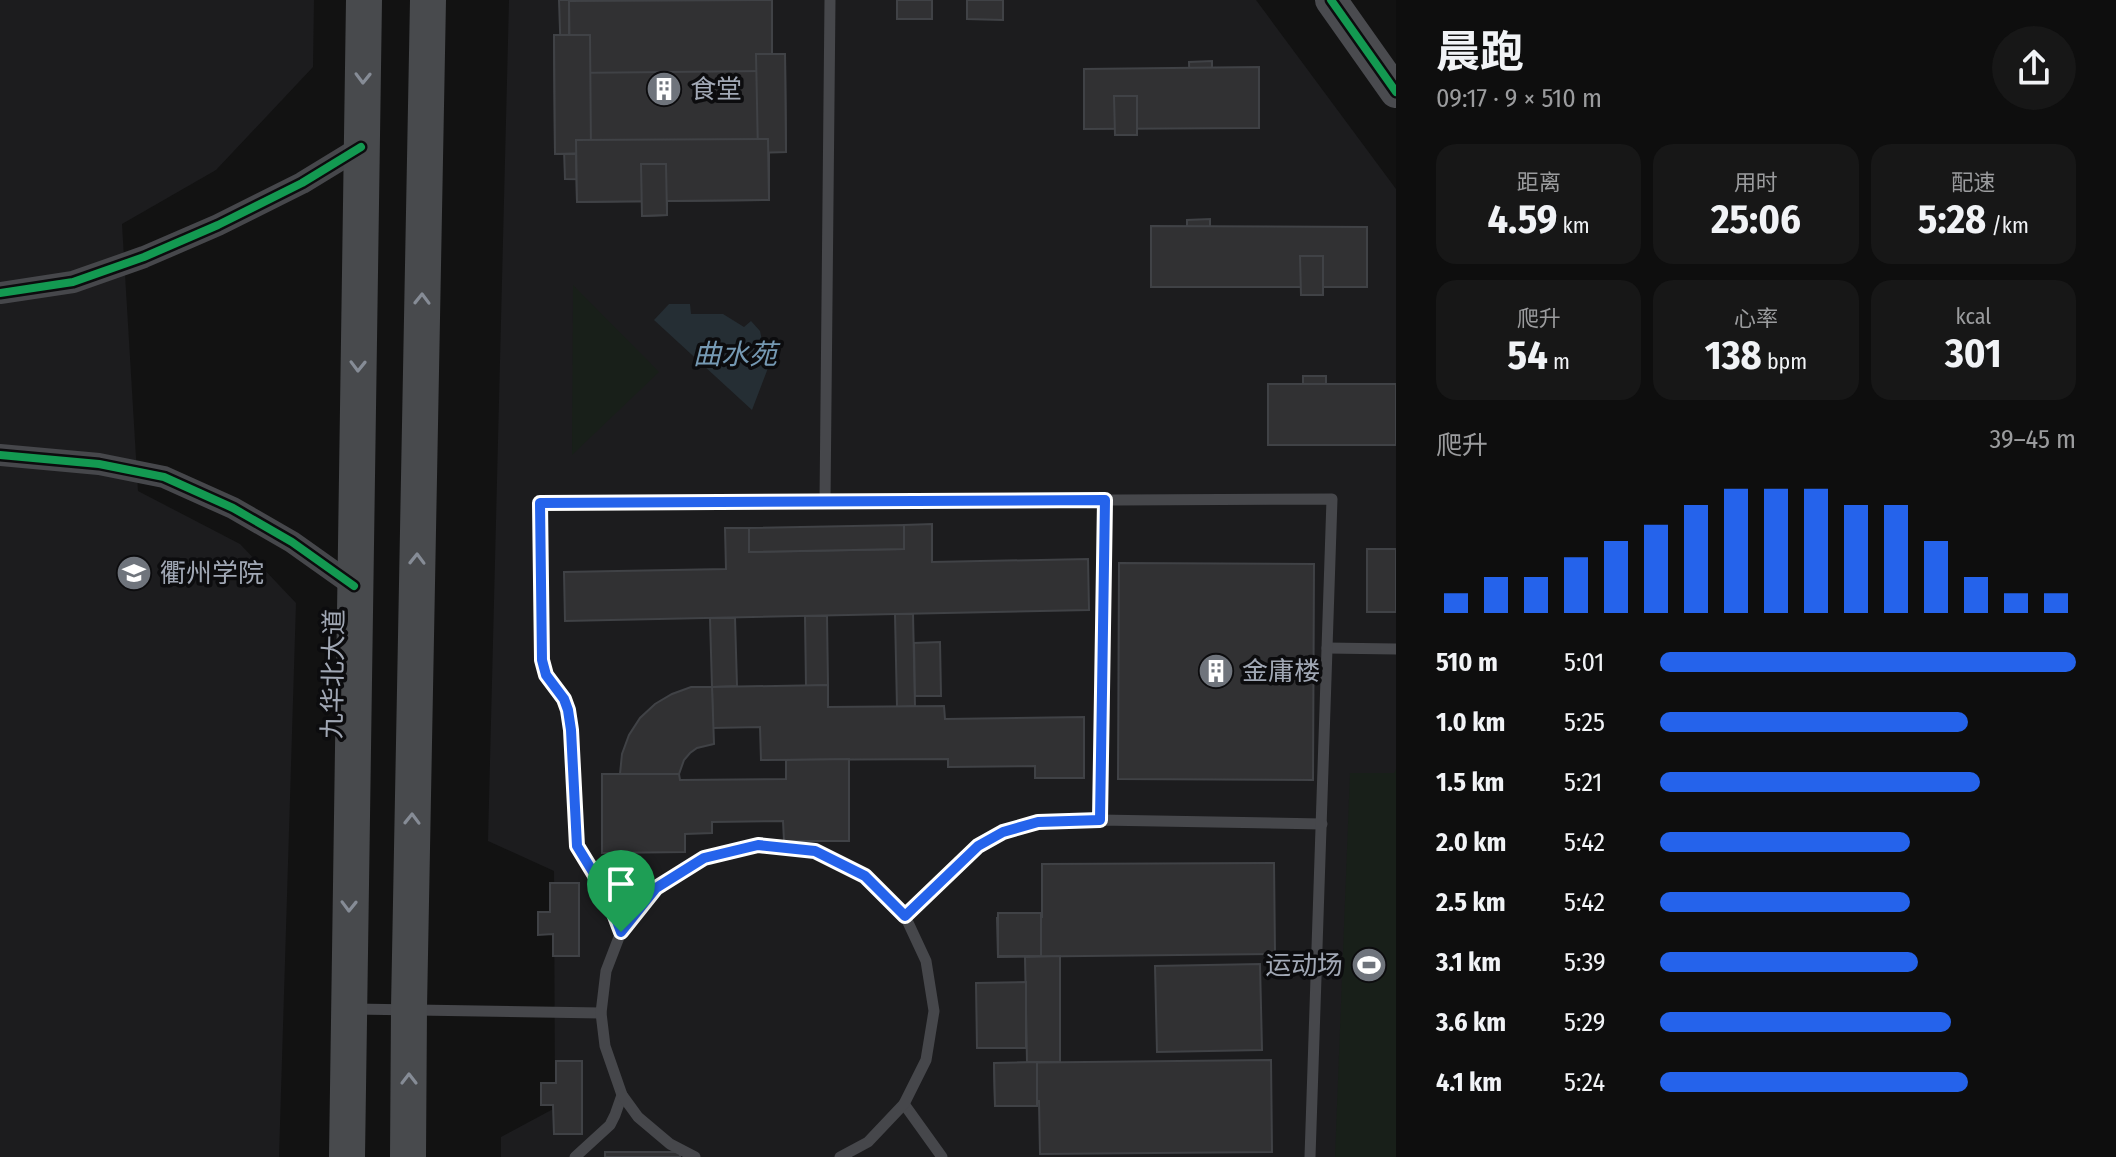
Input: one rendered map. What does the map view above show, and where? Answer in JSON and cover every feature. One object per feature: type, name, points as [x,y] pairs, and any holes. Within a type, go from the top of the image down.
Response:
[{"type":"main road","name":"九华北大道","points":[[347,1157],[364,0]]},
{"type":"main road","points":[[408,1157],[428,0]]},
{"type":"street","points":[[1331,0],[1396,92]]},
{"type":"street","points":[[0,293],[73,282],[144,257],[302,183],[361,147]]},
{"type":"street","points":[[0,455],[99,464],[164,477],[233,508],[292,542],[354,586]]},
{"type":"lane","points":[[825,502],[830,0]]},
{"type":"lane","points":[[621,932],[607,895],[577,846],[568,710],[564,699],[546,675],[542,660],[540,503],[1332,499],[1310,1157]]},
{"type":"lane","points":[[1100,820],[1105,500]]},
{"type":"lane","points":[[1327,648],[1396,649]]},
{"type":"lane","points":[[905,916],[978,846],[1003,832],[1038,822],[1100,820],[1322,824]]},
{"type":"lane","points":[[695,1157],[670,1144],[638,1117],[622,1095],[605,1046],[601,1013],[606,971],[621,932],[656,888],[704,858],[758,845],[815,851],[865,876],[905,916],[926,961],[934,1011],[926,1060],[904,1104],[868,1142],[840,1157]]},
{"type":"lane","points":[[348,1009],[601,1013]]},
{"type":"lane","points":[[575,1157],[610,1125],[622,1095]]},
{"type":"lane","points":[[904,1104],[942,1157]]},
{"type":"shaded area","name":"衢州学院","points":[[0,0],[314,0],[313,67],[216,170],[122,224],[138,491],[240,544],[296,603],[279,1157],[0,1157]]},
{"type":"shaded area","points":[[509,0],[1256,0],[1396,189],[1396,1157],[501,1157],[501,1137],[555,1108],[554,871],[488,841]]},
{"type":"shaded area","points":[[573,285],[659,372],[572,455]]},
{"type":"shaded area","name":"运动场","points":[[1396,769],[1396,1157],[1335,1157],[1350,773],[1394,773]]},
{"type":"water","name":"曲水苑","points":[[669,304],[690,304],[691,314],[723,314],[744,327],[751,321],[760,331],[768,368],[752,410],[654,320]]},
{"type":"building","name":"食堂","points":[[559,0],[768,0],[763,182],[565,179]]},
{"type":"building","points":[[639,0],[668,0],[669,44],[640,44]]},
{"type":"building","name":"食堂","points":[[772,0],[772,54],[785,54],[786,152],[769,152],[769,200],[667,201],[667,215],[642,216],[642,201],[577,202],[576,154],[555,154],[554,35],[569,35],[569,1]]},
{"type":"building","points":[[772,0],[772,71],[570,73],[569,1]]},
{"type":"building","points":[[897,0],[932,0],[932,19],[897,19]]},
{"type":"building","points":[[967,0],[1003,0],[1003,20],[967,19]]},
{"type":"building","points":[[554,35],[590,35],[591,153],[555,154]]},
{"type":"building","points":[[756,54],[785,54],[786,152],[758,153]]},
{"type":"building","points":[[1212,61],[1212,100],[1190,100],[1189,62]]},
{"type":"building","points":[[1259,67],[1259,128],[1084,129],[1084,69]]},
{"type":"building","points":[[1114,96],[1137,96],[1137,135],[1115,135]]},
{"type":"building","points":[[768,139],[769,200],[577,202],[576,140]]},
{"type":"building","points":[[641,164],[666,164],[667,215],[642,216]]},
{"type":"building","points":[[1210,219],[1210,258],[1187,258],[1187,220]]},
{"type":"building","points":[[1151,226],[1367,227],[1367,287],[1151,287]]},
{"type":"building","points":[[1300,256],[1323,256],[1323,295],[1301,295]]},
{"type":"building","points":[[1303,376],[1326,376],[1326,414],[1303,415]]},
{"type":"building","points":[[1268,384],[1396,384],[1396,445],[1268,445]]},
{"type":"building","points":[[932,524],[932,562],[1088,559],[1089,610],[565,621],[564,572],[726,569],[725,528],[749,528],[749,552],[904,549],[904,525]]},
{"type":"building","points":[[904,525],[904,549],[749,552],[749,528]]},
{"type":"building","points":[[1367,549],[1396,549],[1396,612],[1367,612]]},
{"type":"building","name":"金庸楼","points":[[1119,563],[1314,564],[1313,780],[1118,779]]},
{"type":"building","points":[[895,614],[913,614],[915,706],[897,707]]},
{"type":"building","points":[[805,616],[827,616],[828,685],[806,686]]},
{"type":"building","points":[[710,618],[735,618],[737,686],[712,687]]},
{"type":"building","points":[[940,642],[941,696],[915,696],[914,643]]},
{"type":"building","points":[[828,685],[828,707],[944,706],[945,719],[1084,717],[1084,778],[1035,778],[1035,766],[948,767],[948,759],[761,760],[760,727],[713,728],[712,687]]},
{"type":"building","points":[[691,687],[712,687],[714,744],[690,753],[679,774],[620,774],[622,754],[640,718],[655,704]]},
{"type":"building","points":[[849,759],[849,841],[784,841],[783,821],[712,822],[712,833],[685,834],[685,852],[602,853],[602,774],[679,774],[680,780],[786,779],[786,760]]},
{"type":"building","points":[[1274,863],[1275,954],[998,957],[997,918],[1042,917],[1042,864]]},
{"type":"building","points":[[550,883],[579,883],[579,956],[553,956],[553,934],[538,935],[538,912],[550,912]]},
{"type":"building","points":[[998,913],[1041,913],[1041,956],[998,956]]},
{"type":"building","points":[[1060,956],[1060,1062],[1027,1062],[1025,957]]},
{"type":"building","points":[[1260,964],[1262,1050],[1157,1052],[1155,966]]},
{"type":"building","points":[[1026,982],[1026,1048],[977,1048],[976,983]]},
{"type":"building","points":[[1271,1060],[1272,1152],[1040,1154],[1039,1101],[995,1102],[994,1063]]},
{"type":"building","points":[[556,1061],[582,1061],[582,1134],[554,1134],[553,1105],[541,1105],[541,1083],[556,1083]]},
{"type":"building","points":[[1037,1062],[1037,1106],[995,1106],[994,1063]]},
{"type":"building","points":[[605,1152],[680,1152],[680,1157],[605,1157]]},
{"type":"cycle path","points":[[1331,0],[1396,92]]},
{"type":"cycle path","points":[[0,293],[73,282],[144,257],[218,225],[302,183],[361,147]]},
{"type":"cycle path","points":[[0,455],[99,464],[164,477],[233,508],[292,542],[354,586]]},
{"type":"place","name":"食堂","points":[[664,89]]},
{"type":"place","name":"衢州学院","points":[[134,573]]},
{"type":"place","name":"金庸楼","points":[[1216,671]]},
{"type":"place","name":"运动场","points":[[1369,965]]},
{"type":"route","points":[[1105,500],[1100,820],[1038,822],[1003,832],[978,846],[905,916],[865,876],[815,851],[758,845],[704,858],[656,888],[621,932],[607,895],[577,846],[568,710],[564,699],[546,675],[542,660],[540,503],[1105,500]]}]
